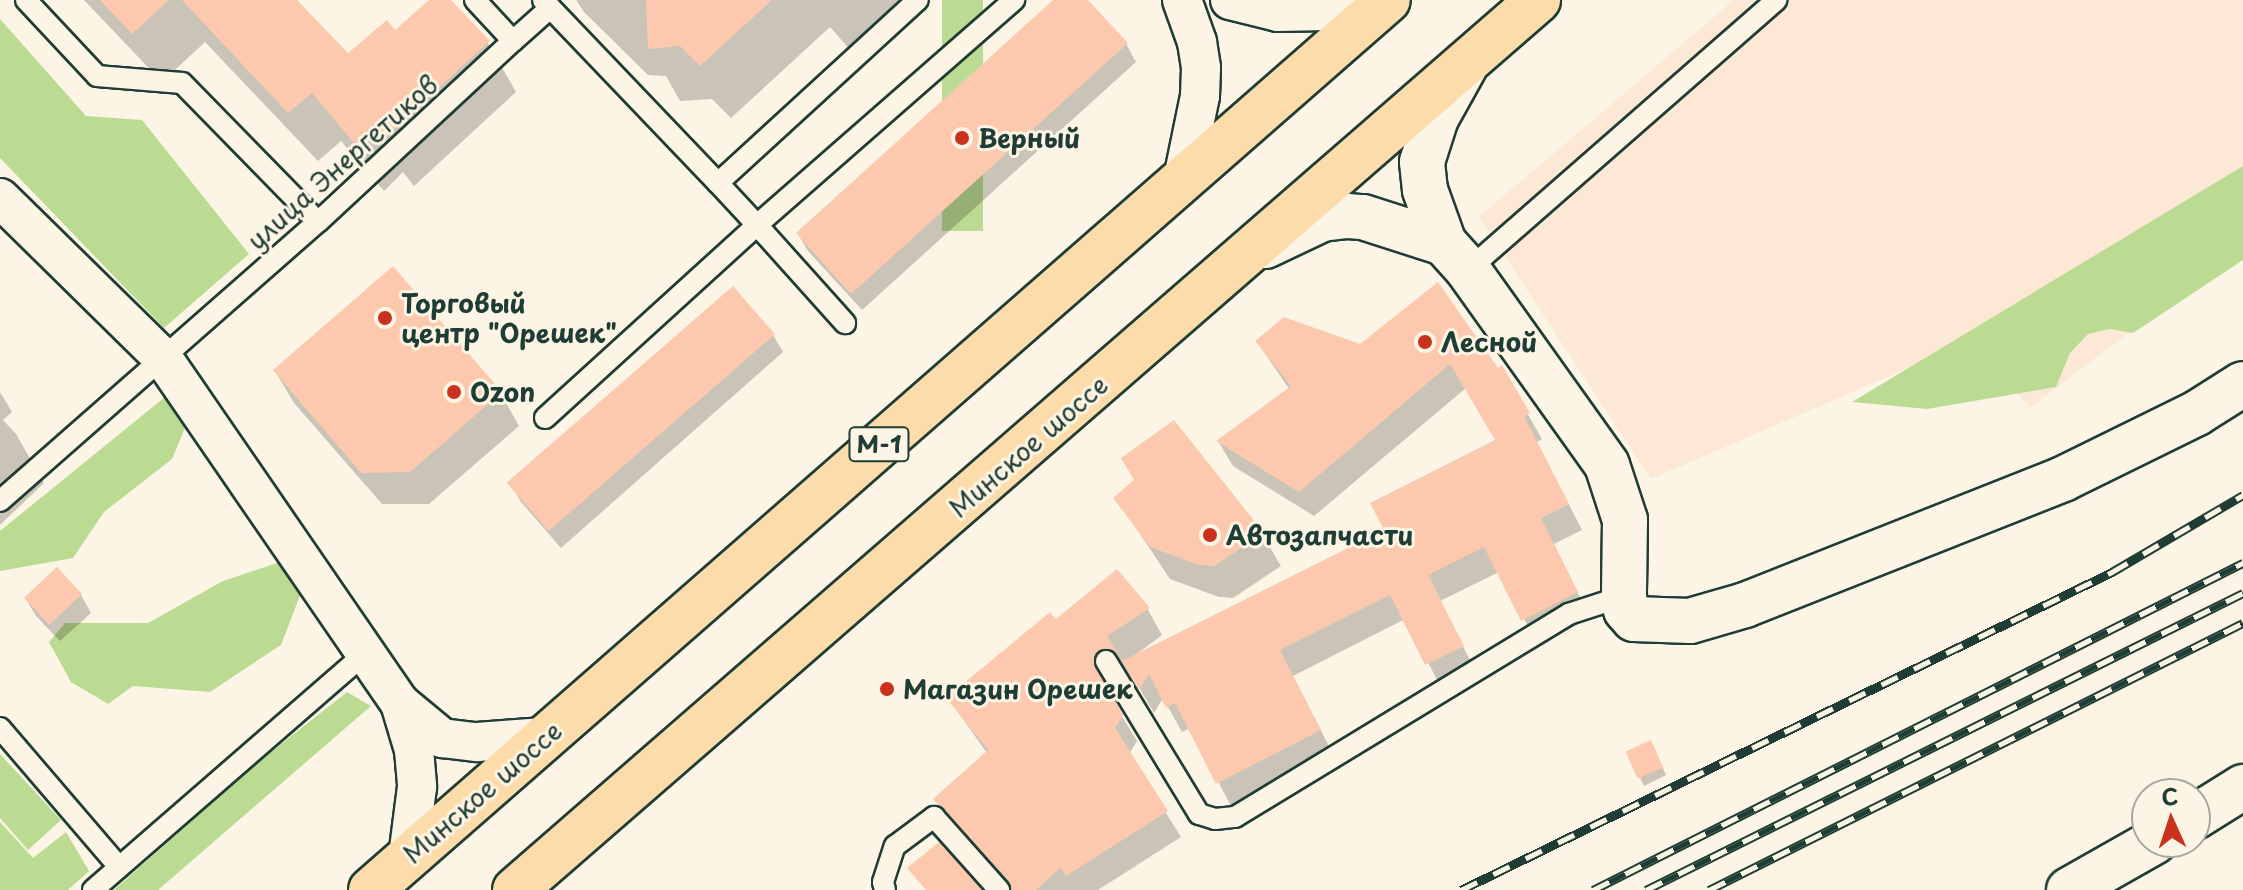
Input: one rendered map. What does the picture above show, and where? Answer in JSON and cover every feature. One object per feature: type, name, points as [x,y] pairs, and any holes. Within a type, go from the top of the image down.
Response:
[{"type":"highway","name":"Минское шоссе","points":[[371,890],[1388,0]]},
{"type":"highway","name":"Минское шоссе","points":[[515,890],[1538,0]]},
{"type":"street","points":[[1182,0],[1197,42],[1201,68],[1200,96],[1183,179]]},
{"type":"street","points":[[1230,0],[1278,12],[1326,11],[1371,0]]},
{"type":"street","points":[[1468,60],[1436,118],[1422,162],[1425,190],[1456,256],[1607,465],[1625,520],[1624,596],[1626,610],[1634,619],[1646,622],[1690,621],[1745,605],[2063,479],[2197,413],[2243,384]]},
{"type":"street","points":[[0,198],[162,357],[400,703],[442,738],[477,742],[544,737]]},
{"type":"street","points":[[1245,257],[1299,228],[1322,219],[1347,216],[1363,217],[1456,256]]},
{"type":"street","points":[[400,703],[414,750],[417,787],[408,857]]},
{"type":"street","points":[[2211,807],[2243,787]]},
{"type":"street","points":[[2069,890],[2131,855]]},
{"type":"lane","points":[[26,0],[97,76],[182,83],[318,222]]},
{"type":"lane","points":[[475,0],[513,41]]},
{"type":"lane","points":[[718,183],[918,0]]},
{"type":"lane","points":[[545,418],[757,225],[1014,0]]},
{"type":"lane","points":[[1456,256],[1776,0]]},
{"type":"lane","points":[[547,4],[718,183],[845,323]]},
{"type":"lane","name":"улица Энергетиков","points":[[0,501],[318,222],[513,41],[547,4]]},
{"type":"lane","points":[[1106,661],[1199,814],[1215,819],[1235,817],[1569,614],[1624,596]]},
{"type":"lane","points":[[93,890],[366,653]]},
{"type":"lane","points":[[0,728],[119,867]]},
{"type":"lane","points":[[885,890],[883,882],[895,846],[934,817],[999,890]]},
{"type":"shaded area","points":[[1734,0],[2243,0],[2243,245],[2030,408],[1973,340],[1651,479],[1479,217]]},
{"type":"green space","points":[[942,0],[983,0],[983,231],[942,231]]},
{"type":"green space","points":[[0,19],[86,116],[142,120],[249,254],[164,328],[0,158]]},
{"type":"green space","points":[[2243,166],[2243,260],[2133,333],[2110,329],[2088,334],[2070,353],[2056,387],[1927,409],[1852,402]]},
{"type":"green space","points":[[170,393],[190,416],[172,459],[104,512],[73,558],[0,571],[0,531]]},
{"type":"green space","points":[[280,562],[304,585],[281,645],[210,692],[133,686],[108,704],[71,682],[49,642],[65,623],[148,623],[223,581]]},
{"type":"green space","points":[[347,692],[371,706],[158,890],[114,890],[256,764]]},
{"type":"green space","points":[[0,754],[61,820],[28,850],[0,818]]},
{"type":"green space","points":[[0,822],[33,858],[66,832],[89,871],[68,890],[0,890]]},
{"type":"building","points":[[100,0],[169,0],[132,34]]},
{"type":"building","points":[[182,0],[297,0],[348,53],[387,20],[395,30],[429,0],[451,0],[490,41],[385,137],[373,124],[354,143],[312,93],[288,113]]},
{"type":"building","points":[[646,0],[772,0],[700,66],[680,46],[648,49]]},
{"type":"building","name":"Верный","points":[[1053,0],[1088,0],[1128,43],[851,294],[796,233]]},
{"type":"building","name":"Торговый центр \"Орешек\"","points":[[393,266],[502,392],[410,472],[361,473],[273,370]]},
{"type":"building","points":[[1438,282],[1498,368],[1502,365],[1530,413],[1524,416],[1569,504],[1541,518],[1578,592],[1521,621],[1484,547],[1428,575],[1464,646],[1425,665],[1390,595],[1280,650],[1321,730],[1216,784],[1175,703],[1166,708],[1149,674],[1139,690],[1117,654],[1106,648],[1100,650],[1094,655],[1095,667],[1123,715],[1115,728],[1168,811],[1066,876],[1061,867],[1036,890],[1012,890],[1009,881],[933,799],[988,750],[946,698],[1050,612],[1056,619],[1117,569],[1150,608],[1107,636],[1122,661],[1384,530],[1370,503],[1495,440],[1450,364],[1299,492],[1216,441],[1291,386],[1255,341],[1284,317],[1360,344]]},
{"type":"building","points":[[733,286],[775,334],[549,531],[507,483]]},
{"type":"building","points":[[1174,420],[1264,533],[1214,566],[1199,565],[1150,547],[1113,498],[1134,480],[1121,458]]},
{"type":"building","points":[[57,567],[82,594],[49,625],[24,598]]},
{"type":"building","points":[[1651,740],[1663,767],[1638,779],[1625,751]]},
{"type":"building","points":[[939,842],[982,890],[926,890],[907,868]]},
{"type":"railway","points":[[1461,890],[2112,572],[2243,495]]},
{"type":"railway","points":[[1593,890],[2243,563]]},
{"type":"railway","points":[[1646,890],[2243,593]]},
{"type":"railway","points":[[1709,890],[2243,623]]},
{"type":"place","name":"Верный","points":[[962,138]]},
{"type":"place","name":"Торговый центр \"Орешек\"","points":[[385,318]]},
{"type":"place","name":"Лесной","points":[[1425,342]]},
{"type":"place","name":"Ozon","points":[[454,392]]},
{"type":"place","name":"Автозапчасти","points":[[1210,535]]},
{"type":"place","name":"Магазин Орешек","points":[[887,689]]}]
